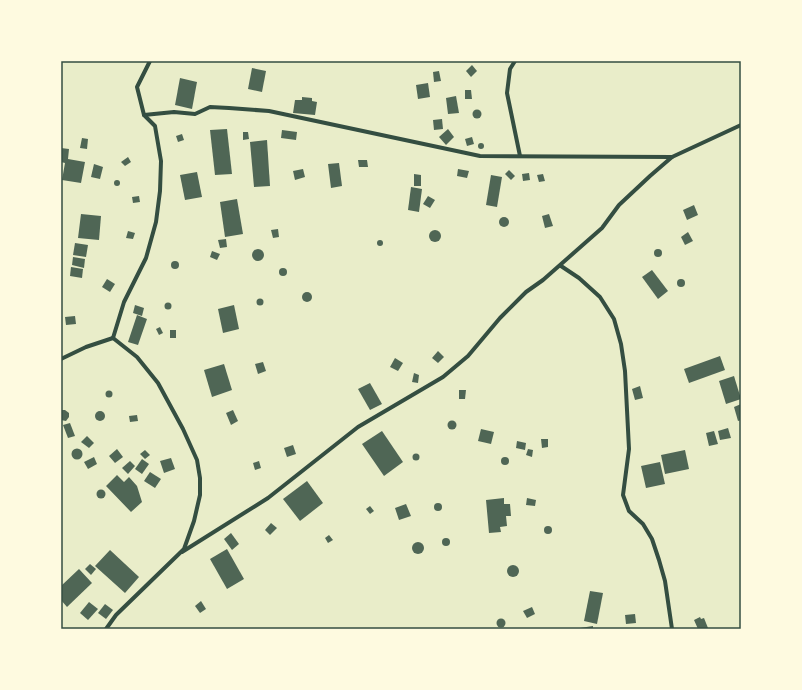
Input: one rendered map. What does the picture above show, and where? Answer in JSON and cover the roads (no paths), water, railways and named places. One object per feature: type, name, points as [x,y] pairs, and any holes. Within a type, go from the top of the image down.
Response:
[{"type":"street","points":[[113,338],[124,302],[146,258],[156,222],[160,191],[161,160],[155,126],[144,115],[137,87],[150,61]]},
{"type":"street","points":[[514,61],[510,69],[507,93],[520,156]]},
{"type":"street","points":[[144,115],[174,112],[195,114],[210,107],[269,111],[480,156],[672,157]]},
{"type":"street","points":[[106,629],[116,615],[182,552],[268,498],[358,427],[443,377],[468,356],[500,318],[526,292],[561,266],[602,228],[619,205],[672,157],[741,125]]},
{"type":"street","points":[[561,266],[579,278],[600,296],[614,319],[622,344],[629,449],[623,494],[629,511],[643,524],[652,539],[665,581],[672,629]]},
{"type":"street","points":[[61,358],[86,347],[113,338]]},
{"type":"street","points":[[113,338],[137,356],[158,383],[183,429],[196,460],[200,478],[200,495],[194,521],[182,552]]}]
